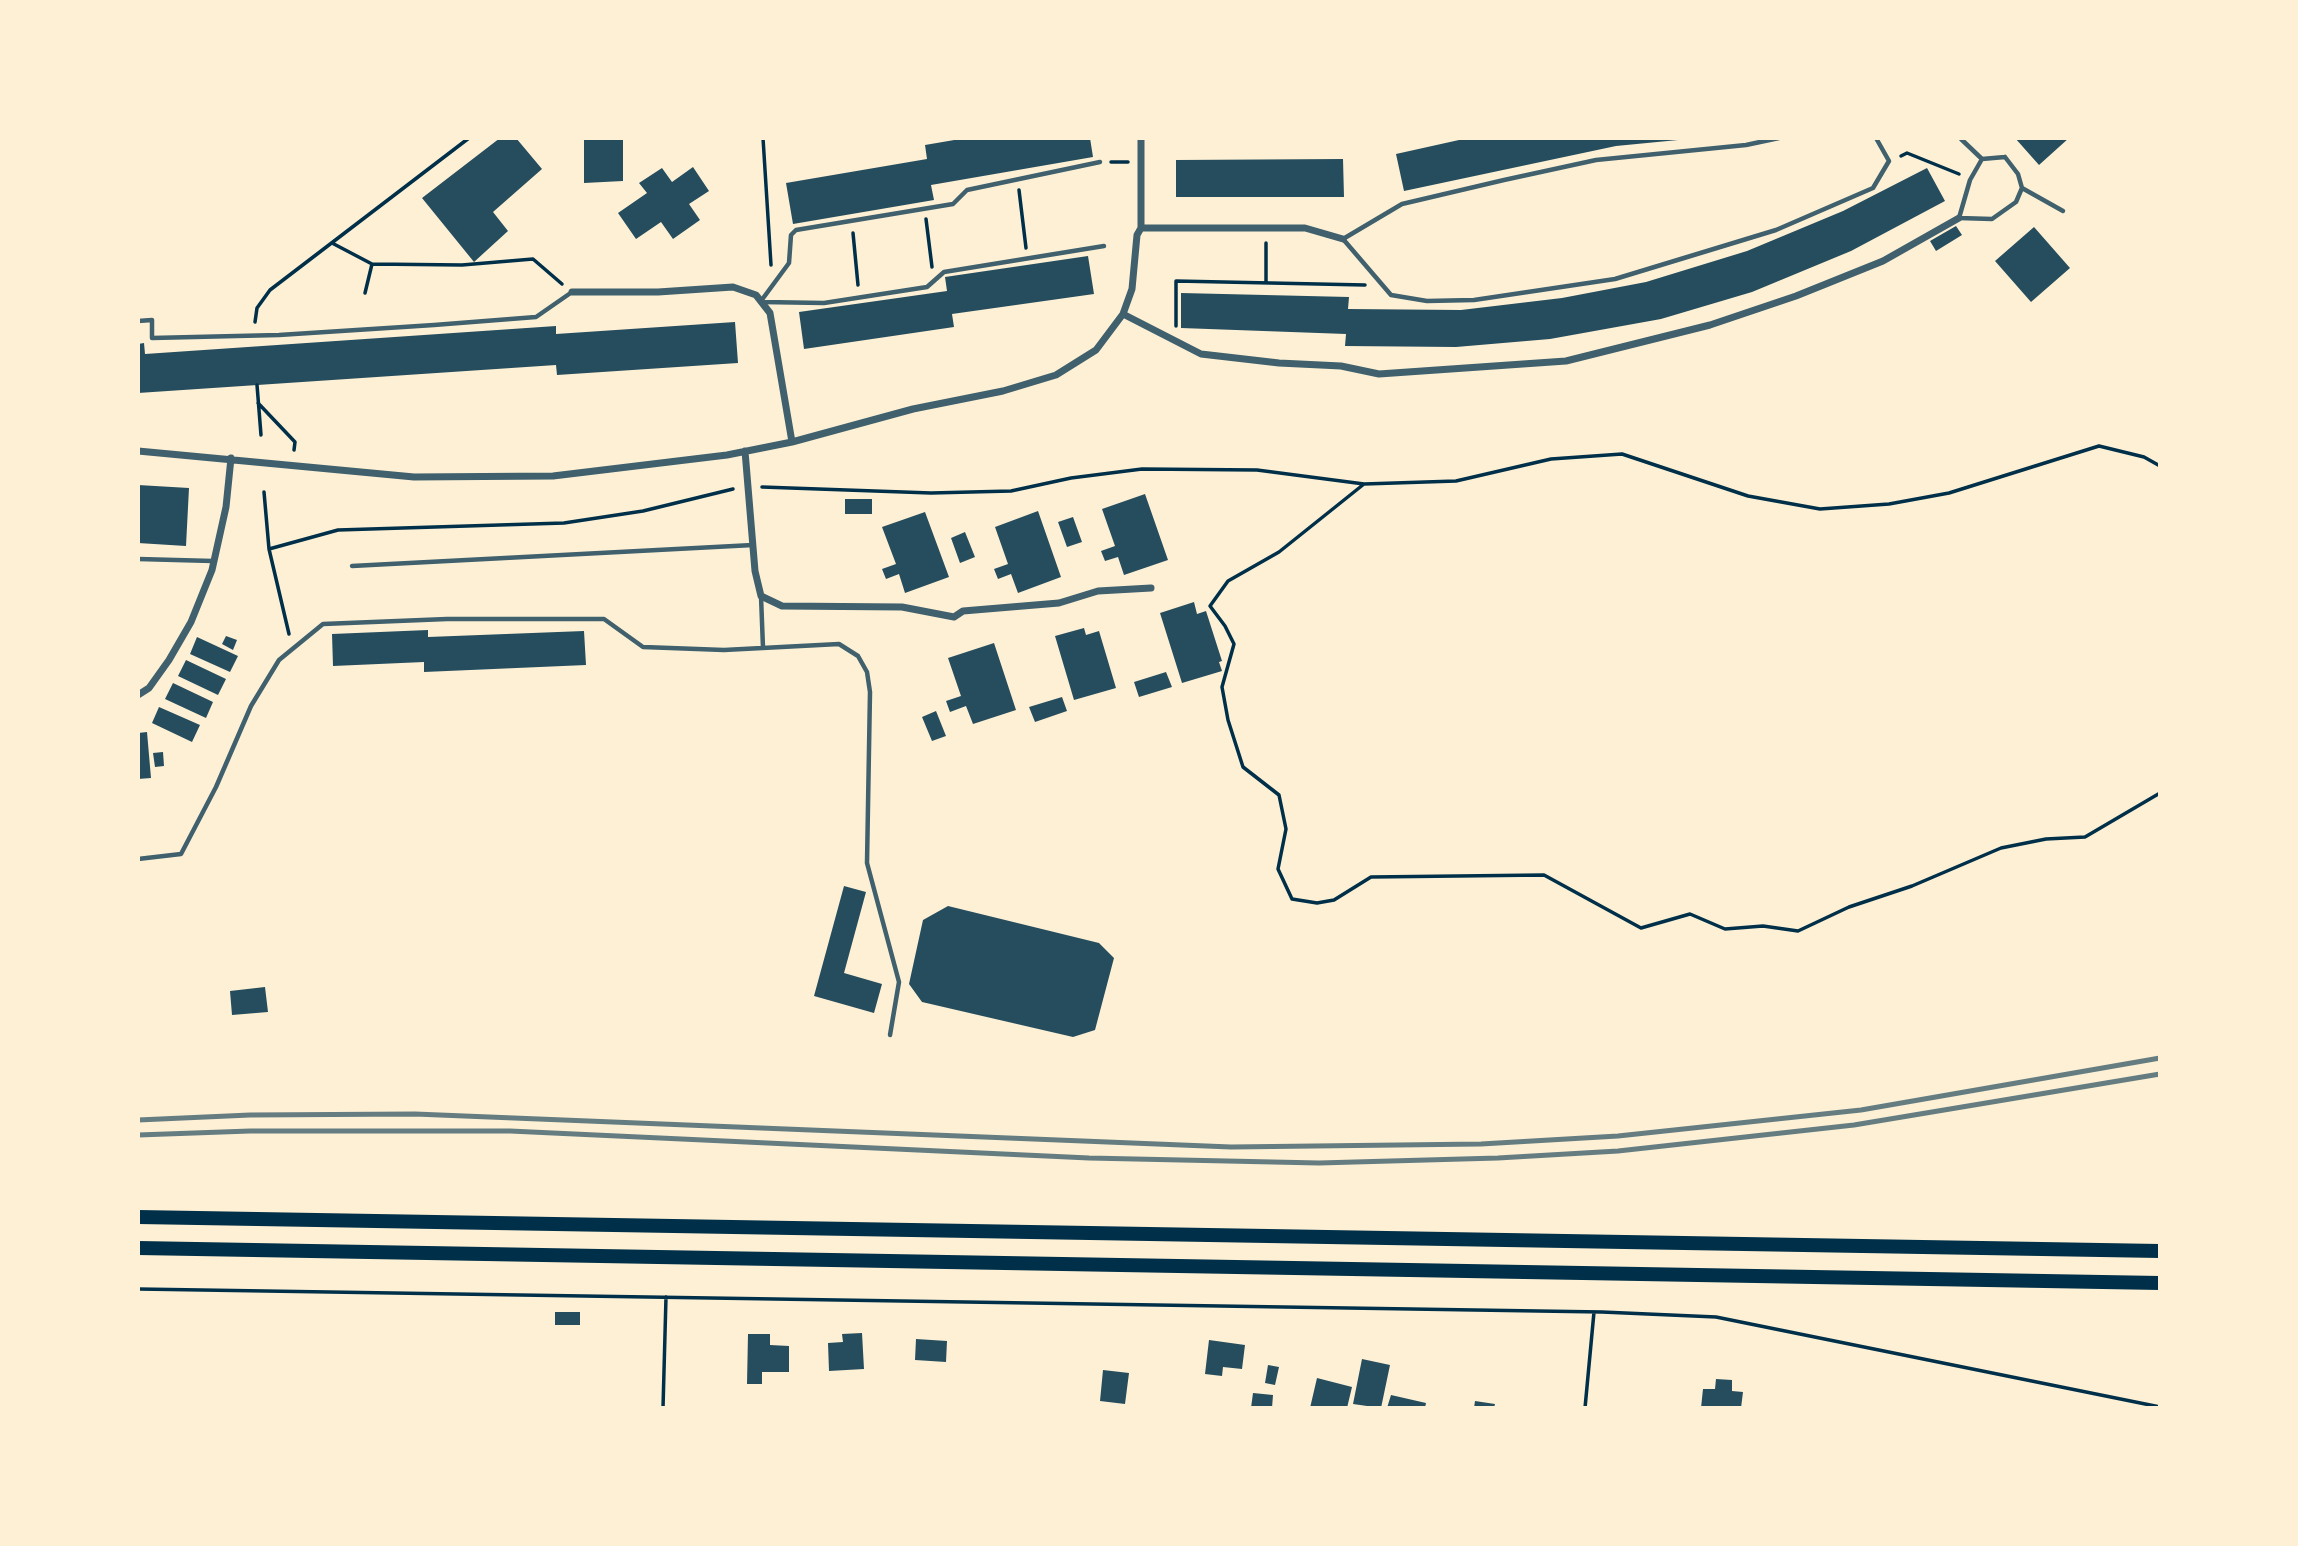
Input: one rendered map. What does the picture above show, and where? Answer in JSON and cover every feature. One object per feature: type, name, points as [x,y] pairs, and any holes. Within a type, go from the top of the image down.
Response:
[{"type":"main road","points":[[138,1217],[2160,1251]]},
{"type":"main road","points":[[138,1248],[2160,1283]]},
{"type":"street","points":[[138,452],[231,458],[414,477],[505,479],[601,472],[792,442],[914,409],[1003,391],[1056,375],[1096,350],[1123,314],[1132,289],[1137,235],[1141,228],[1141,138]]},
{"type":"street","points":[[1123,314],[1201,354],[1279,363],[1340,366],[1379,374],[1566,361],[1710,325],[1796,296],[1883,261],[1959,218]]},
{"type":"street","points":[[1141,228],[1305,228],[1343,239]]},
{"type":"street","points":[[572,292],[657,292],[733,287],[756,295],[770,313],[792,442]]},
{"type":"street","points":[[746,451],[753,545],[761,596],[782,606],[902,607],[954,617],[963,611],[1059,603],[1098,592],[1151,588]]},
{"type":"street","points":[[138,695],[155,678],[191,622],[214,561],[226,507],[231,458]]},
{"type":"lane","points":[[1779,138],[1746,145],[1597,160],[1504,180],[1402,204],[1343,239],[1391,295],[1427,301],[1474,300],[1615,279],[1776,230],[1873,188],[1889,161],[1876,138]]},
{"type":"lane","points":[[1961,139],[1982,159],[2005,157],[2018,174],[2022,188],[2016,202],[1992,219],[1959,218],[1970,180],[1982,159]]},
{"type":"lane","points":[[761,302],[789,263],[791,234],[796,230],[953,204],[967,190],[1100,162]]},
{"type":"lane","points":[[2022,188],[2063,211]]},
{"type":"lane","points":[[761,302],[799,304],[927,287],[944,272],[1104,246]]},
{"type":"lane","points":[[138,321],[152,320],[152,338],[268,335],[435,324],[536,317],[572,292]]},
{"type":"lane","points":[[352,566],[753,545]]},
{"type":"lane","points":[[138,559],[214,561]]},
{"type":"lane","points":[[761,596],[763,648]]},
{"type":"lane","points":[[138,859],[181,854],[216,787],[251,706],[278,660],[323,624],[604,619],[643,648],[724,650],[839,644],[858,656],[867,673],[870,692],[867,863],[899,982],[890,1035]]},
{"type":"path","points":[[255,323],[257,308],[270,290],[469,138]]},
{"type":"path","points":[[763,138],[771,271]]},
{"type":"path","points":[[1889,161],[1907,153],[1942,165],[1970,180]]},
{"type":"path","points":[[1100,162],[1140,162]]},
{"type":"path","points":[[1018,179],[1025,242]]},
{"type":"path","points":[[925,210],[933,281]]},
{"type":"path","points":[[852,221],[859,297]]},
{"type":"path","points":[[1266,229],[1266,282]]},
{"type":"path","points":[[332,243],[372,264],[462,265],[533,259],[572,292]]},
{"type":"path","points":[[365,293],[372,264]]},
{"type":"path","points":[[1172,341],[1176,325],[1176,281],[1336,284]]},
{"type":"path","points":[[257,385],[261,435]]},
{"type":"path","points":[[258,403],[295,442],[294,450]]},
{"type":"path","points":[[269,549],[338,530],[564,523],[643,511],[748,486],[931,493],[998,491],[1142,469],[1256,470],[1364,484],[1456,481],[1552,459],[1622,454],[1748,496],[1820,509],[1889,504],[1949,493],[2099,446],[2144,457],[2160,466]]},
{"type":"path","points":[[1364,484],[1279,552],[1228,581],[1210,607],[1225,626],[1234,644],[1222,687],[1228,720],[1243,766],[1279,795],[1286,829],[1278,869],[1292,899],[1317,903],[1334,900],[1371,877],[1544,875],[1641,928],[1690,914],[1725,929],[1763,926],[1798,932],[1849,907],[1912,886],[2001,848],[2085,837],[2159,795]]},
{"type":"path","points":[[264,492],[269,549],[293,648]]},
{"type":"path","points":[[138,1289],[1594,1312],[1716,1317],[2160,1407]]},
{"type":"path","points":[[663,1408],[666,1297]]},
{"type":"path","points":[[1585,1408],[1594,1312]]},
{"type":"building","points":[[500,138],[516,138],[542,169],[493,212],[508,231],[474,262],[422,198]]},
{"type":"building","points":[[584,138],[623,138],[623,181],[584,183]]},
{"type":"building","points":[[966,138],[1090,138],[1093,157],[931,185],[934,200],[793,224],[786,183],[927,159],[925,145]]},
{"type":"building","points":[[1468,138],[1678,140],[1616,146],[1404,191],[1396,154]]},
{"type":"building","points":[[2015,138],[2069,138],[2039,165]]},
{"type":"building","points":[[1343,159],[1344,197],[1176,197],[1176,160]]},
{"type":"building","points":[[693,167],[709,191],[689,204],[700,220],[673,239],[661,222],[636,239],[618,213],[647,193],[639,183],[662,168],[672,182]]},
{"type":"building","points":[[1927,168],[1945,201],[1851,251],[1752,292],[1661,319],[1550,339],[1456,347],[1345,346],[1346,334],[1181,328],[1181,293],[1349,297],[1348,309],[1461,310],[1562,298],[1646,282],[1747,251],[1843,211]]},
{"type":"building","points":[[1956,226],[1962,235],[1936,251],[1930,241]]},
{"type":"building","points":[[2034,227],[2070,268],[2031,302],[1995,261]]},
{"type":"building","points":[[1088,256],[1094,294],[952,314],[954,327],[804,349],[799,312],[947,291],[945,277]]},
{"type":"building","points":[[735,322],[738,363],[557,375],[556,365],[138,393],[138,344],[144,343],[145,354],[556,326],[556,334]]},
{"type":"building","points":[[138,485],[189,488],[186,546],[138,543]]},
{"type":"building","points":[[1145,494],[1168,560],[1124,575],[1118,557],[1105,561],[1101,551],[1115,546],[1102,509]]},
{"type":"building","points":[[845,499],[872,499],[872,514],[845,514]]},
{"type":"building","points":[[1038,511],[1061,577],[1018,593],[1011,574],[998,579],[994,569],[1008,564],[995,527]]},
{"type":"building","points":[[925,512],[949,577],[905,593],[899,574],[886,579],[882,569],[896,564],[882,527]]},
{"type":"building","points":[[1073,517],[1082,542],[1067,547],[1058,522]]},
{"type":"building","points":[[965,532],[975,557],[960,563],[951,538]]},
{"type":"building","points":[[1194,602],[1197,614],[1206,611],[1222,661],[1219,662],[1222,671],[1182,683],[1160,613]]},
{"type":"building","points":[[1084,628],[1086,635],[1099,631],[1116,688],[1074,700],[1055,636]]},
{"type":"building","points":[[428,630],[428,637],[584,631],[586,665],[424,672],[424,662],[333,666],[332,634]]},
{"type":"building","points":[[226,636],[237,640],[233,650],[222,644]]},
{"type":"building","points":[[197,637],[238,656],[230,672],[190,654]]},
{"type":"building","points":[[994,643],[1016,710],[973,724],[966,706],[950,712],[946,701],[961,696],[948,658]]},
{"type":"building","points":[[186,660],[226,679],[218,695],[178,676]]},
{"type":"building","points":[[1166,672],[1172,687],[1139,697],[1134,682]]},
{"type":"building","points":[[173,683],[213,702],[206,718],[165,699]]},
{"type":"building","points":[[1062,697],[1067,711],[1035,722],[1029,707]]},
{"type":"building","points":[[159,707],[200,725],[192,742],[152,723]]},
{"type":"building","points":[[936,711],[946,736],[932,741],[922,717]]},
{"type":"building","points":[[147,732],[151,778],[138,779],[138,733]]},
{"type":"building","points":[[163,752],[164,766],[155,767],[153,753]]},
{"type":"building","points":[[844,886],[866,892],[844,973],[882,984],[874,1013],[814,996]]},
{"type":"building","points":[[948,906],[1099,943],[1114,958],[1095,1030],[1073,1037],[922,1002],[909,984],[923,920]]},
{"type":"building","points":[[265,987],[268,1012],[232,1015],[230,991]]},
{"type":"building","points":[[555,1312],[580,1312],[580,1325],[555,1325]]},
{"type":"building","points":[[862,1333],[864,1369],[829,1371],[828,1343],[843,1342],[842,1334]]},
{"type":"building","points":[[748,1334],[770,1334],[770,1345],[789,1346],[789,1372],[762,1372],[762,1384],[747,1384]]},
{"type":"building","points":[[916,1339],[947,1341],[946,1362],[915,1360]]},
{"type":"building","points":[[1209,1340],[1245,1345],[1242,1369],[1223,1367],[1222,1376],[1205,1374]]},
{"type":"building","points":[[1362,1359],[1390,1365],[1381,1408],[1353,1404]]},
{"type":"building","points":[[1268,1365],[1279,1367],[1275,1385],[1265,1383]]},
{"type":"building","points":[[1103,1370],[1129,1373],[1125,1404],[1100,1401]]},
{"type":"building","points":[[1317,1378],[1352,1387],[1347,1408],[1310,1408]]},
{"type":"building","points":[[1716,1379],[1732,1380],[1732,1391],[1743,1392],[1741,1408],[1701,1408],[1703,1389],[1715,1389]]},
{"type":"building","points":[[1253,1393],[1273,1395],[1272,1408],[1251,1408]]},
{"type":"building","points":[[1391,1395],[1426,1403],[1425,1408],[1387,1408]]},
{"type":"building","points":[[1475,1401],[1495,1404],[1494,1408],[1474,1408]]},
{"type":"railway","points":[[138,1120],[250,1115],[415,1114],[1231,1147],[1481,1144],[1618,1136],[1861,1110],[2160,1058]]},
{"type":"railway","points":[[138,1135],[250,1131],[510,1131],[1089,1158],[1319,1163],[1498,1158],[1618,1151],[1854,1125],[2160,1074]]}]
